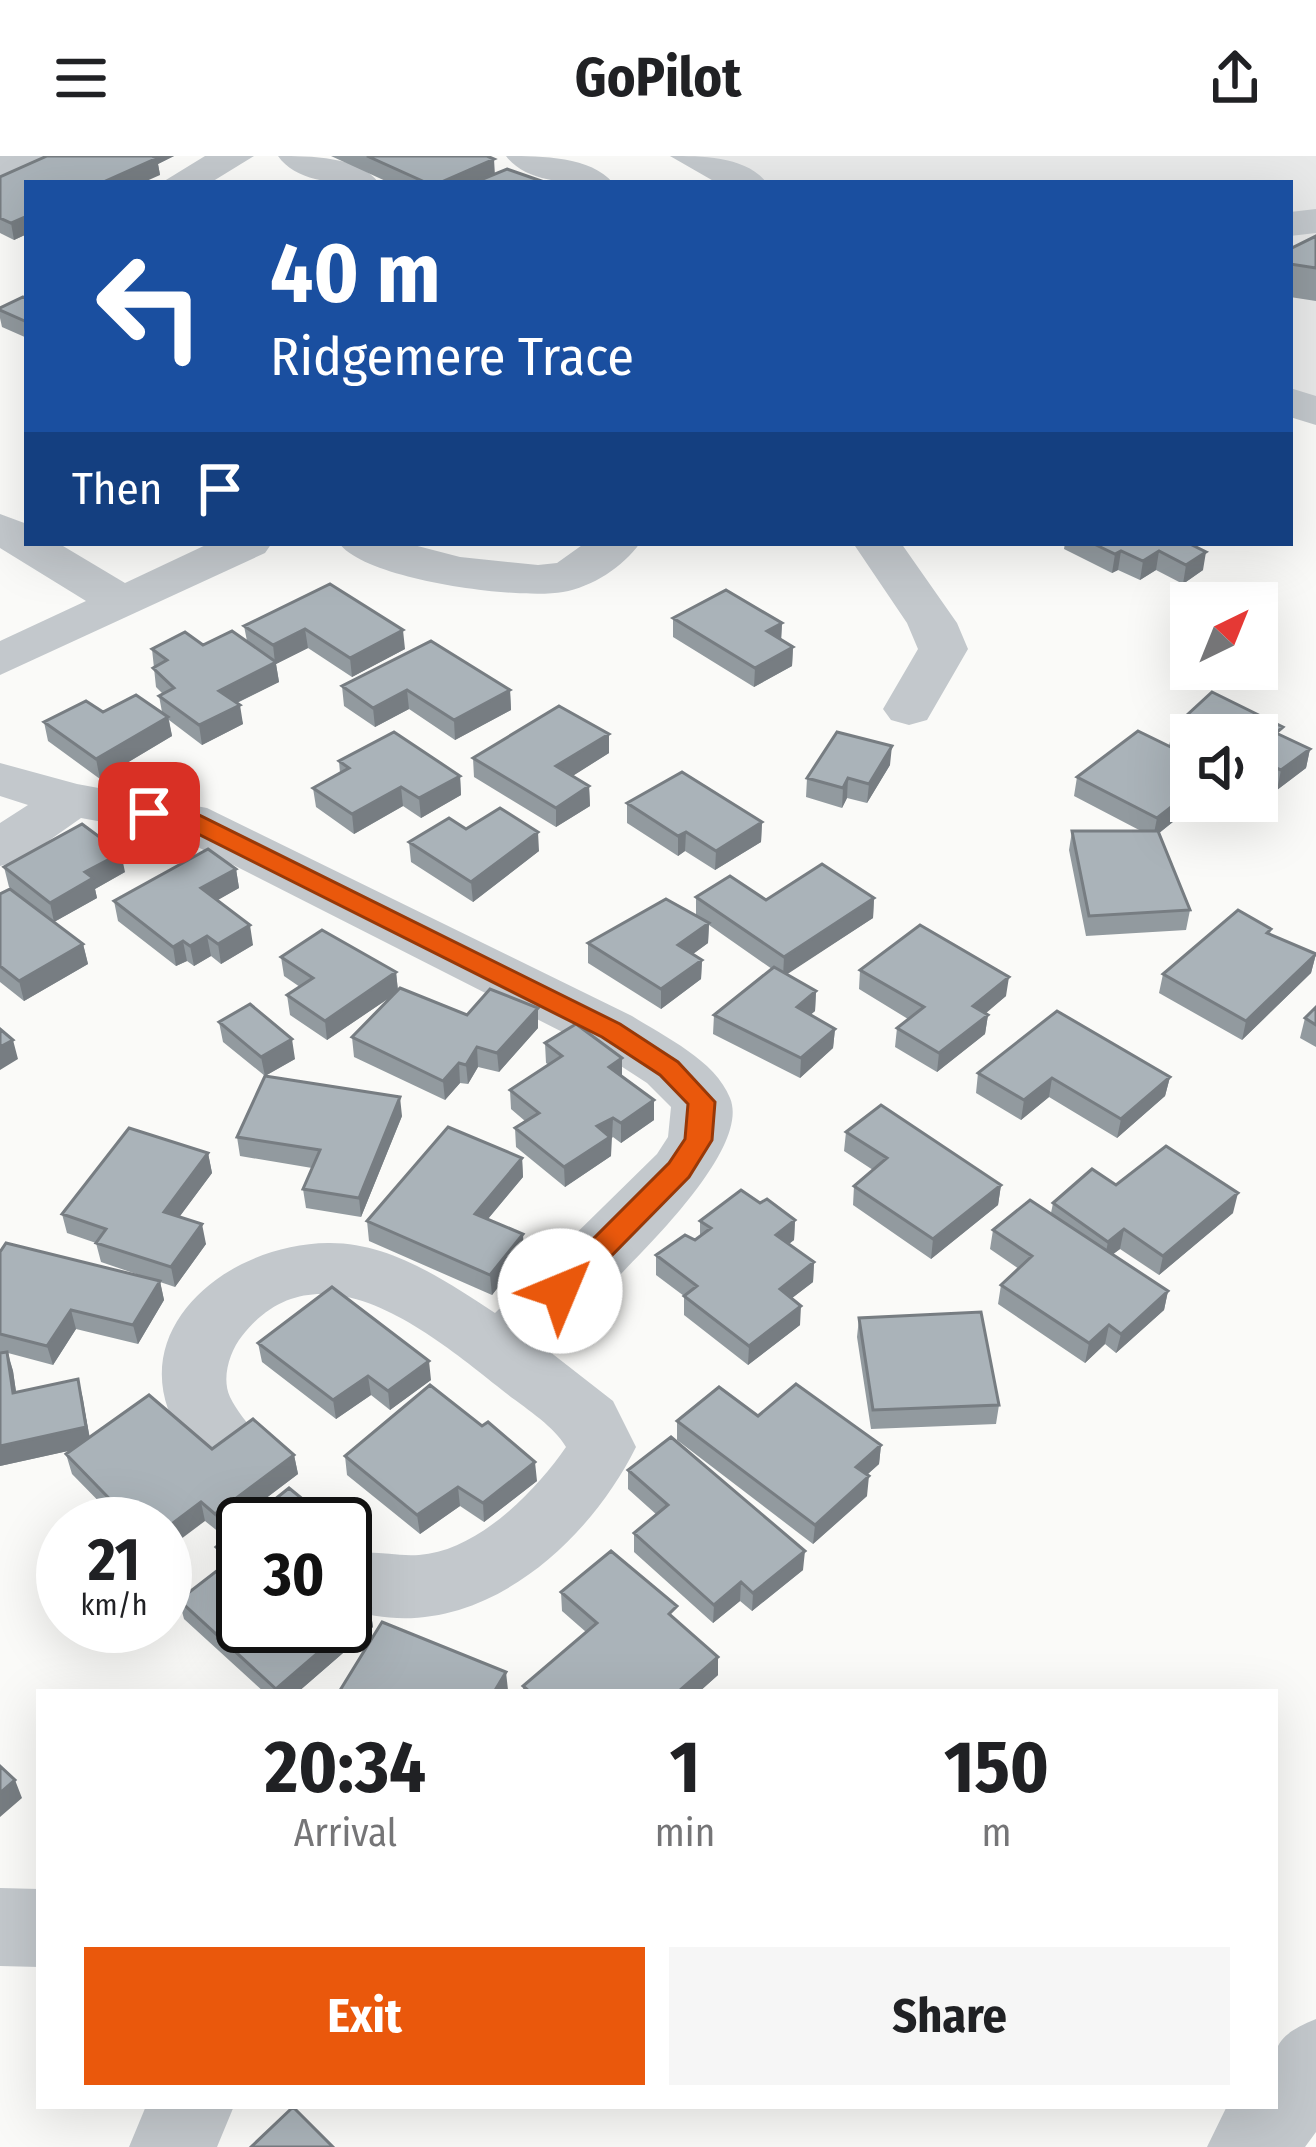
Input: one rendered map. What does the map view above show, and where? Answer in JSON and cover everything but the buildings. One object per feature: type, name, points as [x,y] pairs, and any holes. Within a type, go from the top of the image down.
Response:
[{"type":"street","points":[[0,168],[30,156]]},
{"type":"street","points":[[186,180],[235,156]]},
{"type":"street","points":[[297,156],[353,180]]},
{"type":"street","points":[[525,156],[586,180]]},
{"type":"street","points":[[656,156],[699,162],[741,180]]},
{"type":"street","points":[[30,546],[122,602]]},
{"type":"street","points":[[0,660],[242,546]]},
{"type":"street","points":[[369,546],[394,558],[500,575],[564,578],[612,546]]},
{"type":"street","points":[[879,546],[932,623],[943,649],[909,709]]},
{"type":"street","points":[[0,779],[70,800],[188,820],[611,1030],[669,1068],[702,1102],[699,1140],[679,1170],[500,1351]]},
{"type":"street","points":[[0,849],[70,800]]},
{"type":"street","points":[[231,1450],[193,1387],[201,1336],[223,1310],[269,1281],[314,1267],[357,1270],[393,1284],[500,1351],[587,1421],[602,1447],[590,1475],[552,1520],[495,1556],[430,1586],[372,1583]]},
{"type":"street","points":[[0,1927],[36,1928]]},
{"type":"street","points":[[1251,2147],[1316,2061]]},
{"type":"street","points":[[173,2147],[189,2109]]},
{"type":"shaded area","points":[[674,156],[1316,156],[1316,412],[1293,403],[1293,180],[734,180]]},
{"type":"route","points":[[149,813],[188,820],[611,1030],[669,1068],[702,1102],[699,1140],[679,1170],[560,1291]]}]
